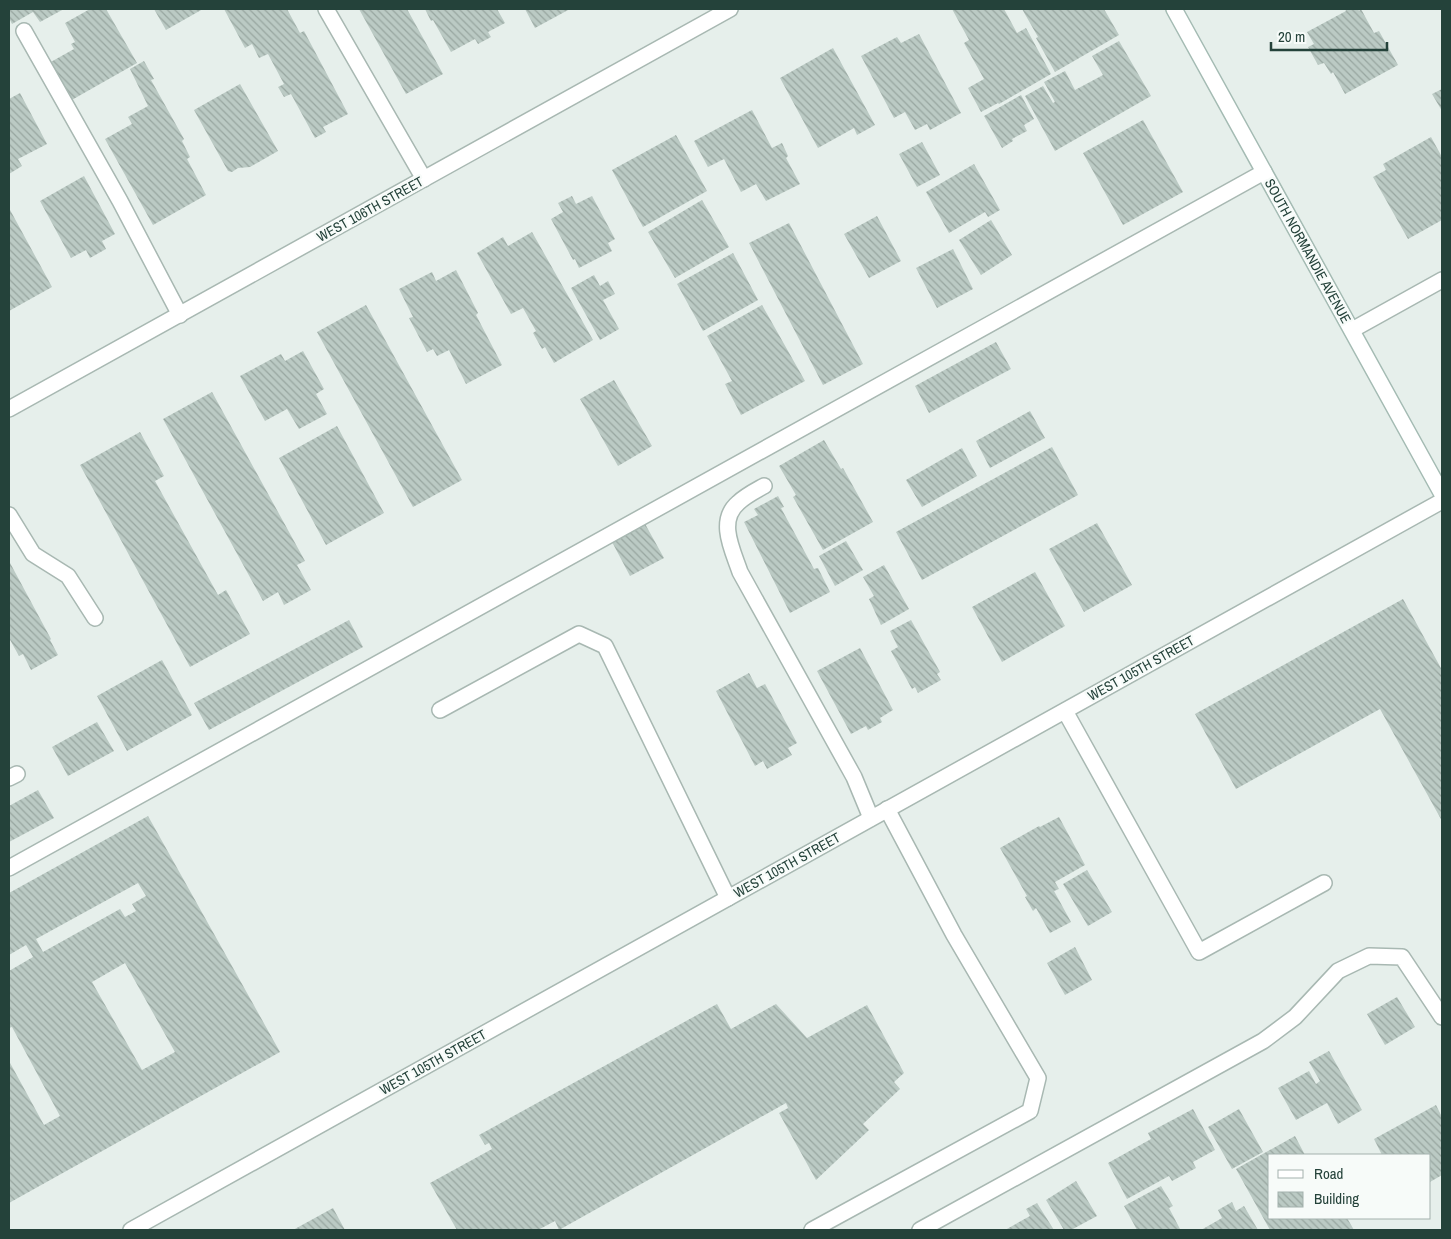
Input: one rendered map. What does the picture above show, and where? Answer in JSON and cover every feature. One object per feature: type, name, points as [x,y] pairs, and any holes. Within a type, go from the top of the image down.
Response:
[{"type":"street","points":[[326,9],[424,179]]},
{"type":"street","name":"WEST 106TH STREET","points":[[9,409],[730,9]]},
{"type":"street","name":"SOUTH NORMANDIE AVENUE","points":[[1174,9],[1442,494]]},
{"type":"street","points":[[24,31],[120,201],[180,314]]},
{"type":"street","points":[[9,868],[1264,172]]},
{"type":"street","points":[[1352,330],[1442,280]]},
{"type":"street","points":[[764,486],[736,504],[727,522],[729,539],[740,572],[854,777],[871,818]]},
{"type":"street","name":"WEST 105TH STREET","points":[[132,1230],[1442,501]]},
{"type":"street","points":[[9,515],[33,554],[68,576],[95,618]]},
{"type":"street","points":[[440,710],[579,634],[605,646],[728,898]]},
{"type":"street","points":[[1065,710],[1199,952],[1324,883]]},
{"type":"street","points":[[812,1230],[1030,1111],[1038,1078],[954,935],[887,809]]},
{"type":"street","points":[[920,1230],[1262,1042],[1295,1017],[1338,970],[1369,956],[1402,957],[1442,1017]]},
{"type":"building","points":[[9,9],[64,9],[40,22],[33,12],[12,24],[9,18]]},
{"type":"building","points":[[90,9],[106,9],[137,63],[70,101],[49,63],[74,49],[71,44],[75,42],[65,23]]},
{"type":"building","points":[[154,9],[203,9],[166,30]]},
{"type":"building","points":[[224,9],[287,9],[300,33],[304,31],[348,114],[323,127],[326,132],[315,138],[291,94],[284,97],[278,87],[284,84],[268,54],[259,58],[252,44],[245,48]]},
{"type":"building","points":[[359,9],[407,9],[443,74],[406,94]]},
{"type":"building","points":[[425,9],[497,9],[505,23],[488,32],[491,37],[478,44],[475,39],[451,52]]},
{"type":"building","points":[[525,9],[570,9],[535,28]]},
{"type":"building","points":[[952,9],[1004,9],[1017,33],[1026,28],[1051,74],[999,104],[981,112],[968,88],[984,79],[964,43],[969,40]]},
{"type":"building","points":[[1022,9],[1104,9],[1119,35],[1055,72]]},
{"type":"building","points":[[1345,9],[1358,9],[1359,11],[1361,9],[1374,33],[1379,31],[1398,65],[1345,94],[1333,72],[1331,74],[1324,63],[1318,65],[1308,47],[1314,44],[1307,32],[1346,11]]},
{"type":"building","points":[[919,34],[961,113],[930,130],[927,124],[915,130],[905,112],[894,118],[861,56],[897,37],[901,43]]},
{"type":"building","points":[[1119,41],[1151,96],[1055,151],[1025,96],[1043,86],[1053,103],[1055,102],[1044,82],[1065,71],[1075,90],[1103,75],[1092,56]]},
{"type":"building","points":[[833,48],[875,125],[857,135],[854,128],[818,148],[780,78]]},
{"type":"building","points":[[144,61],[154,79],[151,80],[184,139],[182,141],[190,157],[187,159],[206,195],[153,225],[105,139],[132,124],[128,117],[148,106],[130,69]]},
{"type":"building","points":[[240,84],[278,151],[250,167],[238,168],[232,172],[228,171],[194,110]]},
{"type":"building","points":[[1442,89],[1442,111],[1432,94]]},
{"type":"building","points":[[20,93],[47,144],[18,159],[22,166],[9,174],[9,99]]},
{"type":"building","points":[[1021,95],[1034,119],[1024,125],[1027,131],[1012,139],[1013,141],[1002,148],[984,116]]},
{"type":"building","points":[[752,110],[772,148],[782,143],[788,156],[786,158],[800,184],[766,201],[756,184],[741,192],[724,159],[708,167],[694,141]]},
{"type":"building","points":[[1143,120],[1183,192],[1123,225],[1083,153]]},
{"type":"building","points":[[676,135],[707,191],[643,227],[612,170]]},
{"type":"building","points":[[1431,137],[1442,157],[1442,220],[1408,239],[1373,177],[1386,170],[1383,164]]},
{"type":"building","points":[[922,142],[940,175],[917,187],[899,154]]},
{"type":"building","points":[[974,164],[1000,210],[988,217],[985,212],[949,233],[926,192]]},
{"type":"building","points":[[84,176],[115,234],[102,241],[106,249],[90,258],[86,250],[71,258],[40,201]]},
{"type":"building","points":[[572,196],[576,204],[592,196],[615,239],[608,243],[612,251],[579,268],[551,219],[563,212],[558,203]]},
{"type":"building","points":[[702,200],[729,247],[675,278],[648,232]]},
{"type":"building","points":[[9,208],[52,287],[9,311]]},
{"type":"building","points":[[877,216],[901,261],[869,278],[844,234]]},
{"type":"building","points":[[991,220],[1012,255],[981,275],[959,240]]},
{"type":"building","points":[[789,223],[863,364],[823,385],[749,243]]},
{"type":"building","points":[[532,232],[593,340],[554,363],[545,347],[542,349],[533,333],[536,331],[523,308],[511,314],[477,253],[503,237],[508,246]]},
{"type":"building","points":[[953,249],[973,289],[937,308],[916,268]]},
{"type":"building","points":[[733,253],[758,300],[703,331],[677,284]]},
{"type":"building","points":[[456,270],[478,313],[476,315],[502,365],[466,384],[449,350],[437,356],[433,349],[427,352],[409,318],[413,317],[399,289],[432,272],[436,281]]},
{"type":"building","points":[[594,275],[600,286],[608,281],[615,294],[603,300],[619,329],[600,340],[571,288]]},
{"type":"building","points":[[366,305],[462,480],[413,507],[317,332]]},
{"type":"building","points":[[762,305],[805,381],[741,415],[725,384],[732,381],[707,336]]},
{"type":"building","points":[[996,342],[1011,369],[929,413],[915,386]]},
{"type":"building","points":[[303,351],[324,389],[316,394],[327,414],[299,429],[287,409],[265,421],[240,376],[281,354],[285,361]]},
{"type":"building","points":[[614,380],[652,446],[618,466],[580,399]]},
{"type":"building","points":[[212,392],[305,561],[297,565],[311,590],[284,605],[278,592],[263,601],[163,419]]},
{"type":"building","points":[[1030,411],[1045,438],[990,468],[976,441]]},
{"type":"building","points":[[337,426],[384,513],[326,545],[279,458]]},
{"type":"building","points":[[140,432],[164,476],[155,481],[218,595],[226,590],[250,634],[190,667],[80,465]]},
{"type":"building","points":[[824,440],[841,469],[843,468],[873,522],[823,550],[793,497],[796,495],[779,466]]},
{"type":"building","points":[[1052,447],[1078,495],[922,580],[896,532]]},
{"type":"building","points":[[962,448],[977,476],[922,507],[906,480]]},
{"type":"building","points":[[778,496],[784,507],[781,508],[814,569],[818,568],[830,592],[790,613],[744,522],[758,515],[754,509]]},
{"type":"building","points":[[644,522],[664,558],[630,576],[611,540]]},
{"type":"building","points":[[1097,523],[1132,585],[1084,612],[1049,549]]},
{"type":"building","points":[[846,541],[863,570],[835,586],[819,556]]},
{"type":"building","points":[[9,561],[58,655],[31,670],[23,654],[19,656],[9,638]]},
{"type":"building","points":[[884,565],[909,609],[881,625],[869,599],[874,596],[863,577]]},
{"type":"building","points":[[1035,572],[1065,626],[1002,662],[972,607]]},
{"type":"building","points":[[1403,599],[1442,670],[1442,821],[1380,709],[1236,789],[1195,714]]},
{"type":"building","points":[[349,620],[363,647],[209,730],[194,703]]},
{"type":"building","points":[[911,620],[940,672],[937,674],[941,680],[918,693],[915,687],[912,689],[891,651],[898,647],[890,631]]},
{"type":"building","points":[[860,648],[893,710],[880,718],[882,722],[868,730],[866,726],[851,734],[817,671]]},
{"type":"building","points":[[162,660],[192,715],[127,751],[97,696]]},
{"type":"building","points":[[749,673],[757,688],[765,684],[797,743],[788,748],[792,755],[767,769],[763,761],[755,766],[716,691]]},
{"type":"building","points":[[97,722],[114,751],[68,776],[52,747]]},
{"type":"building","points":[[38,790],[54,818],[9,842],[9,806]]},
{"type":"building","points":[[148,816],[280,1052],[9,1203],[9,1061],[44,1125],[60,1116],[12,1027],[9,1028],[9,971],[33,957],[26,945],[9,955],[9,893]],"holes":[[[138,883],[146,896],[132,904],[136,911],[125,917],[120,909],[43,952],[36,939]],[[125,963],[175,1052],[142,1070],[92,982]]]},
{"type":"building","points":[[1059,817],[1085,865],[1055,882],[1059,889],[1054,891],[1071,922],[1050,933],[1036,908],[1033,911],[1025,897],[1027,896],[1000,848]]},
{"type":"building","points":[[1087,870],[1112,912],[1088,926],[1063,884]]},
{"type":"building","points":[[1075,947],[1092,980],[1065,995],[1047,963]]},
{"type":"building","points":[[1397,997],[1415,1027],[1385,1045],[1367,1014]]},
{"type":"building","points":[[717,1004],[731,1029],[776,1004],[807,1038],[867,1005],[904,1073],[894,1082],[900,1089],[863,1124],[869,1130],[816,1180],[779,1113],[788,1108],[786,1103],[559,1230],[555,1221],[538,1230],[457,1230],[430,1183],[492,1149],[489,1143],[485,1145],[479,1135]]},
{"type":"building","points":[[1329,1051],[1362,1110],[1338,1124],[1327,1103],[1296,1120],[1278,1088],[1309,1071],[1316,1084],[1320,1081],[1309,1062]]},
{"type":"building","points":[[1436,1105],[1442,1117],[1442,1175],[1431,1181],[1431,1154],[1382,1154],[1374,1139]]},
{"type":"building","points":[[1193,1109],[1215,1150],[1193,1162],[1196,1168],[1172,1181],[1169,1176],[1127,1199],[1108,1163],[1151,1139],[1148,1133]]},
{"type":"building","points":[[1239,1109],[1263,1152],[1232,1169],[1208,1127]]},
{"type":"building","points":[[1295,1136],[1304,1154],[1268,1154],[1268,1219],[1348,1219],[1354,1230],[1270,1230],[1236,1169]]},
{"type":"building","points":[[1076,1181],[1097,1216],[1071,1230],[1064,1230],[1046,1200]]},
{"type":"building","points":[[1161,1186],[1173,1206],[1169,1208],[1180,1229],[1137,1230],[1124,1206]]},
{"type":"building","points":[[1232,1202],[1236,1211],[1244,1206],[1258,1230],[1201,1230],[1222,1218],[1218,1210]]},
{"type":"building","points":[[1037,1203],[1054,1230],[1005,1230],[1030,1216],[1026,1209]]},
{"type":"building","points":[[333,1208],[345,1230],[293,1230]]}]
